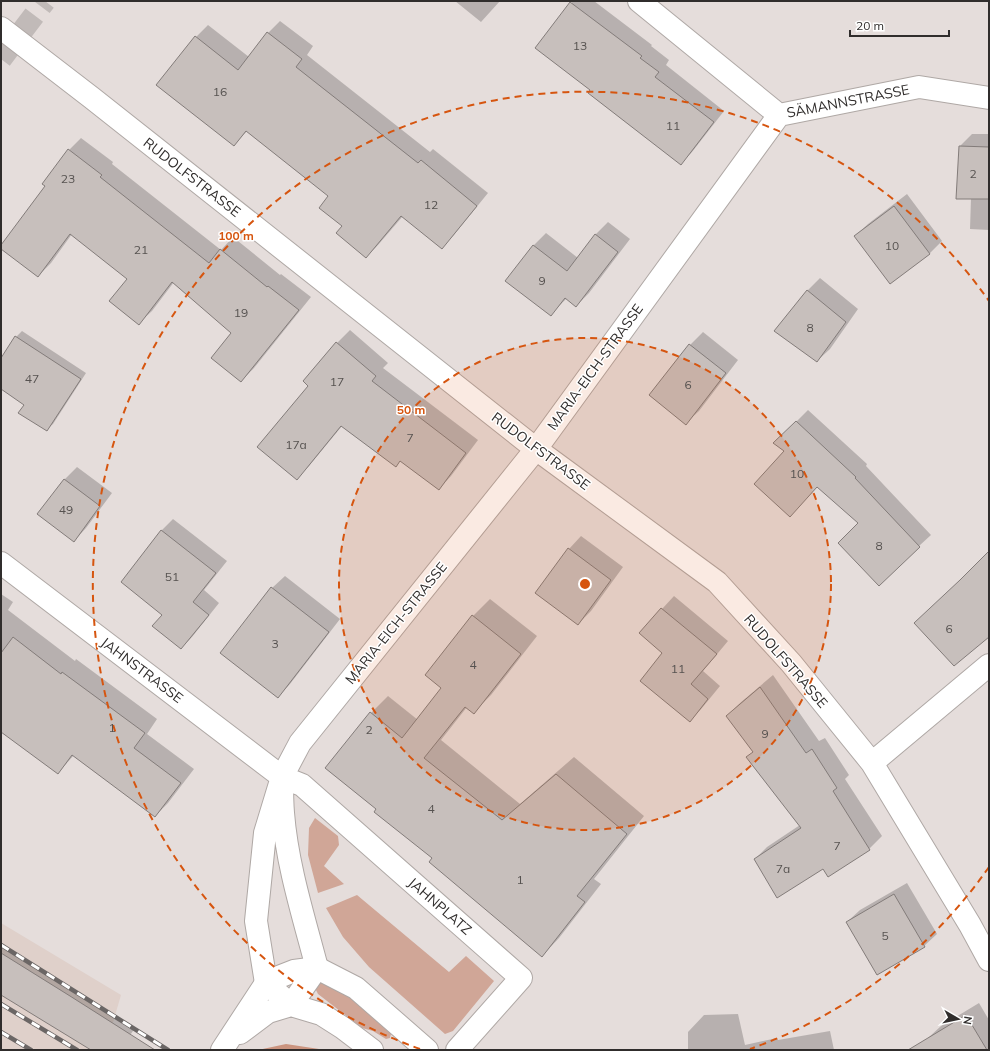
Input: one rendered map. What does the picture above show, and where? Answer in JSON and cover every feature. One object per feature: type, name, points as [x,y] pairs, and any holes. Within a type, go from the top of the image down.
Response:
[{"type":"street","points":[[639,1],[779,115]]},
{"type":"street","name":"RUDOLFSTRASSE","points":[[1,28],[536,448],[716,582],[791,663],[872,763],[970,925],[989,960]]},
{"type":"street","name":"SÄMANNSTRASSE","points":[[779,115],[919,87],[989,98]]},
{"type":"street","name":"MARIA-EICH-STRASSE","points":[[266,983],[256,921],[265,833],[282,776],[300,743],[536,448],[779,115]]},
{"type":"street","name":"JAHNSTRASSE","points":[[1,563],[282,776]]},
{"type":"street","points":[[872,763],[989,665]]},
{"type":"street","points":[[282,776],[283,813],[288,852],[317,968]]},
{"type":"street","name":"JAHNPLATZ","points":[[282,776],[302,785],[521,978],[456,1050]]},
{"type":"street","points":[[226,1045],[268,1012],[291,1005],[317,968]]},
{"type":"street","points":[[226,1045],[266,983],[294,972],[317,968],[356,988],[428,1050]]},
{"type":"street","points":[[266,983],[291,1005],[321,1014],[372,1050]]},
{"type":"shaded area","points":[[315,818],[338,836],[339,845],[324,866],[344,884],[318,893],[308,855],[309,828]]},
{"type":"shaded area","points":[[357,895],[449,972],[466,956],[494,981],[453,1031],[445,1034],[369,967],[343,937],[326,908]]},
{"type":"shaded area","points":[[1,923],[121,995],[105,1050],[1,1050]]},
{"type":"shaded area","points":[[324,982],[353,999],[389,1031],[391,1034],[390,1038],[386,1039],[373,1031],[362,1028],[318,994],[315,986],[318,983]]},
{"type":"shaded area","points":[[286,1044],[319,1049],[320,1050],[258,1050]]},
{"type":"building","points":[[570,2],[642,56],[640,58],[659,72],[655,77],[714,122],[681,165],[588,93],[590,90],[535,48]]},
{"type":"building","points":[[267,32],[302,59],[296,67],[418,163],[421,160],[477,206],[442,249],[401,216],[366,258],[336,233],[342,226],[319,208],[328,196],[246,131],[234,146],[156,85],[195,36],[238,70]]},
{"type":"building","points":[[959,146],[989,147],[989,199],[956,199]]},
{"type":"building","points":[[68,149],[102,175],[100,177],[209,263],[220,249],[267,287],[268,286],[299,310],[241,382],[211,358],[231,333],[172,282],[139,325],[109,301],[127,279],[70,234],[38,277],[1,249],[1,245],[45,186],[42,184]]},
{"type":"building","points":[[894,206],[930,254],[890,284],[854,236]]},
{"type":"building","points":[[595,234],[618,252],[576,307],[565,298],[551,316],[505,281],[533,245],[567,271]]},
{"type":"building","points":[[807,290],[846,322],[817,362],[774,331]]},
{"type":"building","points":[[15,336],[81,379],[47,431],[18,413],[24,405],[1,389],[1,358]]},
{"type":"building","points":[[336,342],[376,376],[372,381],[466,453],[439,490],[400,461],[396,467],[341,426],[297,480],[257,447],[308,386],[303,381]]},
{"type":"building","points":[[689,344],[726,373],[686,425],[649,395]]},
{"type":"building","points":[[796,421],[856,477],[855,478],[920,547],[879,586],[838,543],[858,523],[817,487],[790,517],[754,484],[784,451],[773,443]]},
{"type":"building","points":[[64,479],[100,506],[74,542],[37,514]]},
{"type":"building","points":[[161,530],[216,573],[193,602],[209,615],[181,649],[152,626],[162,615],[121,582]]},
{"type":"building","points":[[568,548],[611,580],[578,625],[535,593]]},
{"type":"building","points":[[989,551],[989,637],[954,666],[914,623]]},
{"type":"building","points":[[271,587],[329,632],[278,698],[220,653]]},
{"type":"building","points":[[661,608],[717,654],[691,684],[708,699],[690,722],[640,681],[662,653],[639,633]]},
{"type":"building","points":[[472,615],[521,654],[474,714],[465,707],[424,758],[502,820],[556,774],[627,834],[577,896],[585,902],[542,957],[429,862],[432,858],[374,812],[376,809],[325,768],[370,712],[402,738],[441,688],[425,675]]},
{"type":"building","points":[[13,637],[61,674],[62,672],[145,733],[134,748],[181,783],[155,817],[72,755],[58,774],[1,732],[1,653]]},
{"type":"building","points":[[760,687],[806,753],[812,749],[837,788],[833,791],[870,850],[828,877],[823,869],[777,898],[754,859],[801,828],[746,757],[753,752],[726,716]]},
{"type":"building","points":[[894,894],[925,947],[877,975],[846,922]]},
{"type":"building","points":[[1,953],[155,1050],[91,1050],[1,995]]},
{"type":"building","points":[[966,1015],[987,1050],[908,1050]]},
{"type":"tunnel","points":[[1,59],[45,1]]},
{"type":"railway","points":[[1,945],[168,1050]]},
{"type":"railway","points":[[1,1004],[77,1050]]},
{"type":"railway","points":[[1,1032],[31,1050]]}]
